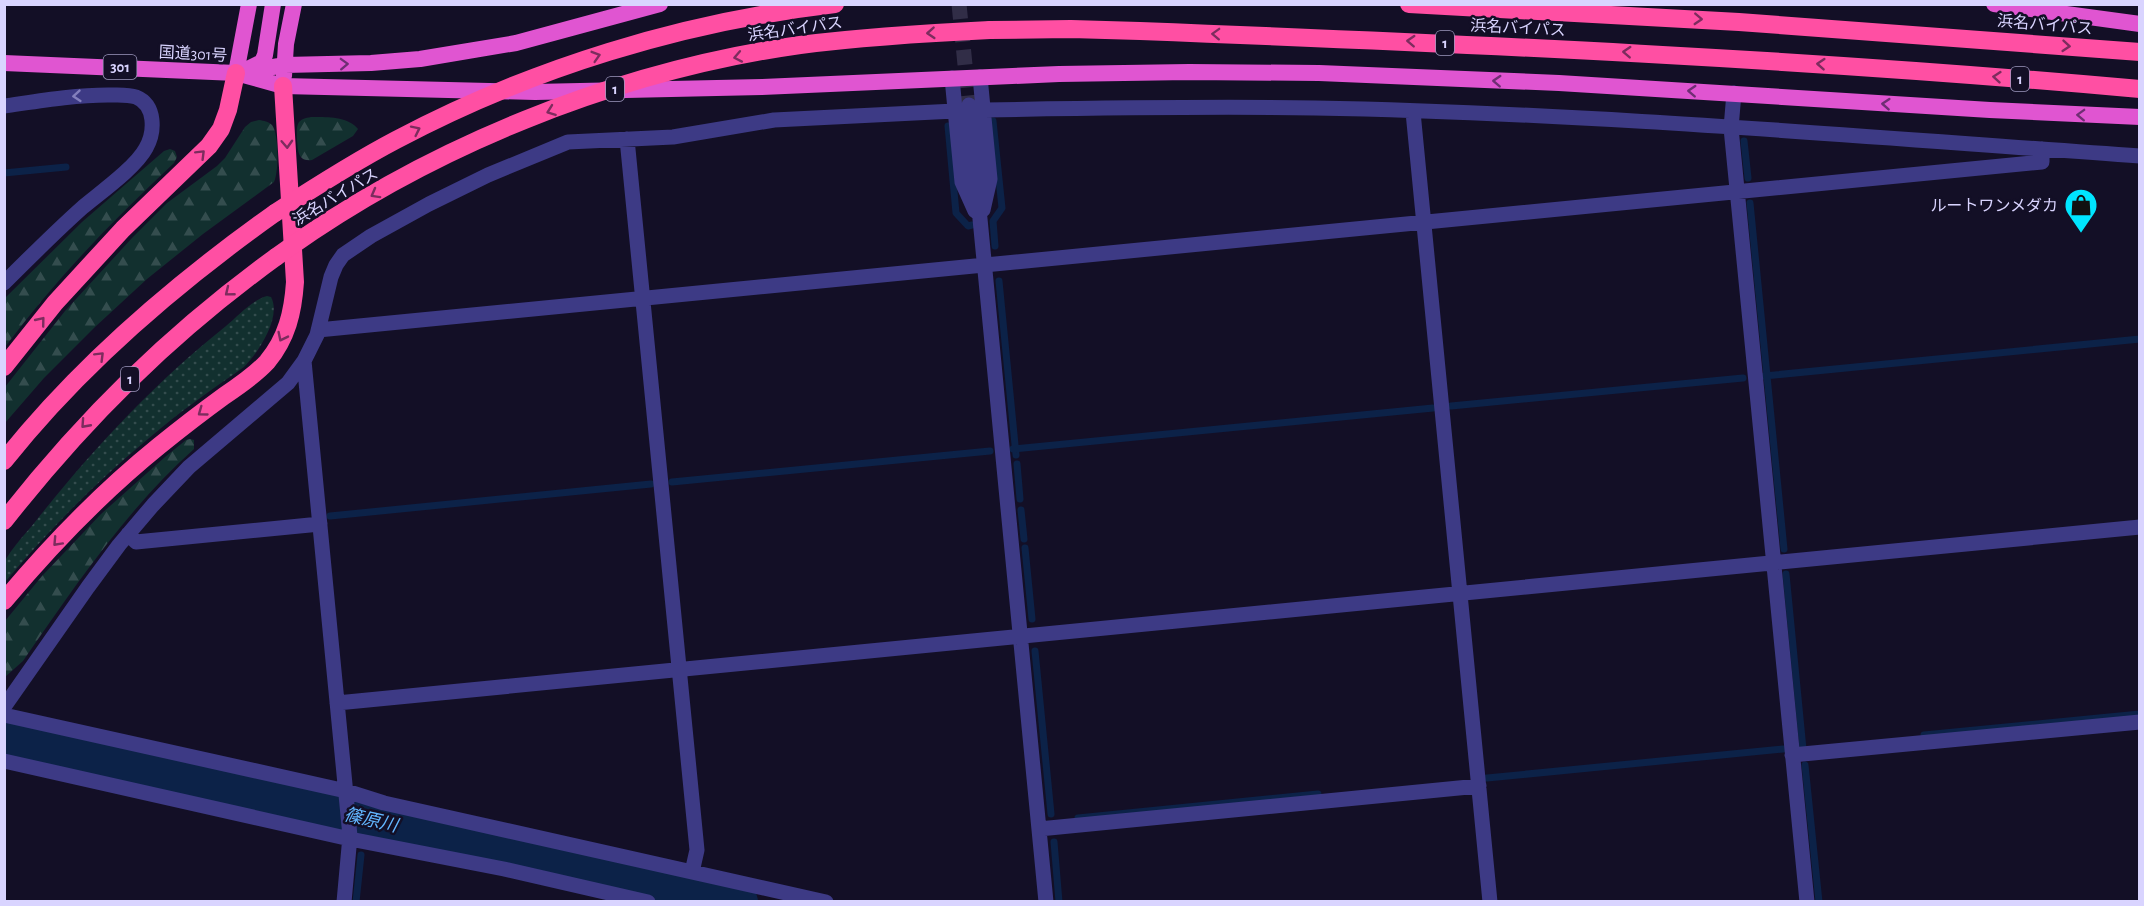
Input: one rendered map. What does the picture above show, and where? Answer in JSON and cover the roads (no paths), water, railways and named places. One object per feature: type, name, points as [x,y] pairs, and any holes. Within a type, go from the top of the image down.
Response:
[{"type":"highway","points":[[4,367],[55,303],[95,259],[130,222],[210,146],[221,129],[228,110],[249,4]]},
{"type":"highway","points":[[236,73],[255,67],[266,55],[273,4]]},
{"type":"highway","points":[[4,601],[62,536],[108,490],[157,447],[249,378],[266,363],[279,345],[294,304],[295,282],[283,86],[286,44],[294,4]]},
{"type":"highway","points":[[236,73],[285,65],[371,63],[468,52],[578,28],[660,4]]},
{"type":"highway","name":"浜名バイパス","points":[[4,461],[62,394],[112,345],[209,261],[275,213],[334,175],[395,140],[458,109],[522,82],[589,58],[656,38],[724,22],[835,4]]},
{"type":"highway","name":"浜名バイパス","points":[[1409,4],[1774,24],[2139,52]]},
{"type":"highway","points":[[1994,4],[2139,24]]},
{"type":"highway","name":"浜名バイパス","points":[[4,521],[82,428],[137,371],[188,325],[276,257],[353,206],[412,173],[505,129],[600,93],[721,60],[799,46],[866,38],[990,30],[1094,30],[1561,48],[1900,69],[2139,89]]},
{"type":"highway","name":"国道301号","points":[[4,63],[236,73]]},
{"type":"highway","points":[[236,73],[283,86],[448,91],[751,88],[952,78],[1145,72],[1308,73],[1734,93],[1990,110],[2139,117]]},
{"type":"street","points":[[969,109],[980,77]]},
{"type":"street","points":[[952,78],[969,109],[1046,902]]},
{"type":"street","points":[[1734,93],[1731,128],[1807,902]]},
{"type":"street","points":[[4,106],[80,95],[136,97],[147,105],[153,118],[152,132],[146,148],[135,162],[74,215],[4,283]]},
{"type":"street","points":[[4,707],[88,587],[153,505],[189,467],[282,389],[304,361],[318,330],[331,277],[343,255],[371,236],[439,199],[555,146],[582,141],[673,137],[774,120],[969,109],[1200,106],[1413,112],[1731,128],[2139,156]]},
{"type":"street","points":[[1413,112],[1490,902]]},
{"type":"street","points":[[627,139],[681,669],[697,850],[692,872]]},
{"type":"street","points":[[318,330],[2042,162],[2042,149]]},
{"type":"street","points":[[304,361],[350,834],[344,902]]},
{"type":"street","points":[[128,534],[136,542],[320,524]]},
{"type":"street","points":[[337,703],[2139,527]]},
{"type":"street","points":[[4,715],[346,796],[826,902]]},
{"type":"street","points":[[1792,756],[2139,722]]},
{"type":"street","points":[[4,761],[350,834],[648,902]]},
{"type":"street","points":[[1040,829],[1479,786]]},
{"type":"waterway","points":[[993,121],[1002,208],[993,221],[995,246]]},
{"type":"waterway","points":[[948,126],[956,213],[968,226],[972,225]]},
{"type":"waterway","points":[[1744,141],[1748,178]]},
{"type":"waterway","points":[[4,173],[66,167]]},
{"type":"waterway","points":[[1750,203],[1784,549]]},
{"type":"waterway","points":[[999,281],[1016,455]]},
{"type":"waterway","points":[[1764,376],[2140,339]]},
{"type":"waterway","points":[[1451,406],[1743,378]]},
{"type":"waterway","points":[[1013,449],[1433,408]]},
{"type":"waterway","points":[[672,482],[990,451]]},
{"type":"waterway","points":[[1017,464],[1020,499]]},
{"type":"waterway","points":[[330,516],[651,484]]},
{"type":"waterway","points":[[1021,510],[1024,539]]},
{"type":"waterway","points":[[1025,548],[1032,619]]},
{"type":"waterway","points":[[1786,574],[1803,749]]},
{"type":"waterway","points":[[1035,651],[1051,814]]},
{"type":"waterway","points":[[1924,735],[2140,714]]},
{"type":"waterway","name":"篠原川","points":[[4,738],[737,902]]},
{"type":"waterway","points":[[1487,778],[1783,749]]},
{"type":"waterway","points":[[1805,765],[1819,902]]},
{"type":"waterway","points":[[1078,818],[1318,794]]},
{"type":"waterway","points":[[363,832],[365,818]]},
{"type":"waterway","points":[[1054,842],[1059,902]]},
{"type":"waterway","points":[[356,902],[361,855]]},
{"type":"tunnel","points":[[959,4],[969,105]]},
{"type":"place","name":"ルートワンメダカ","points":[[2081,234]]}]
